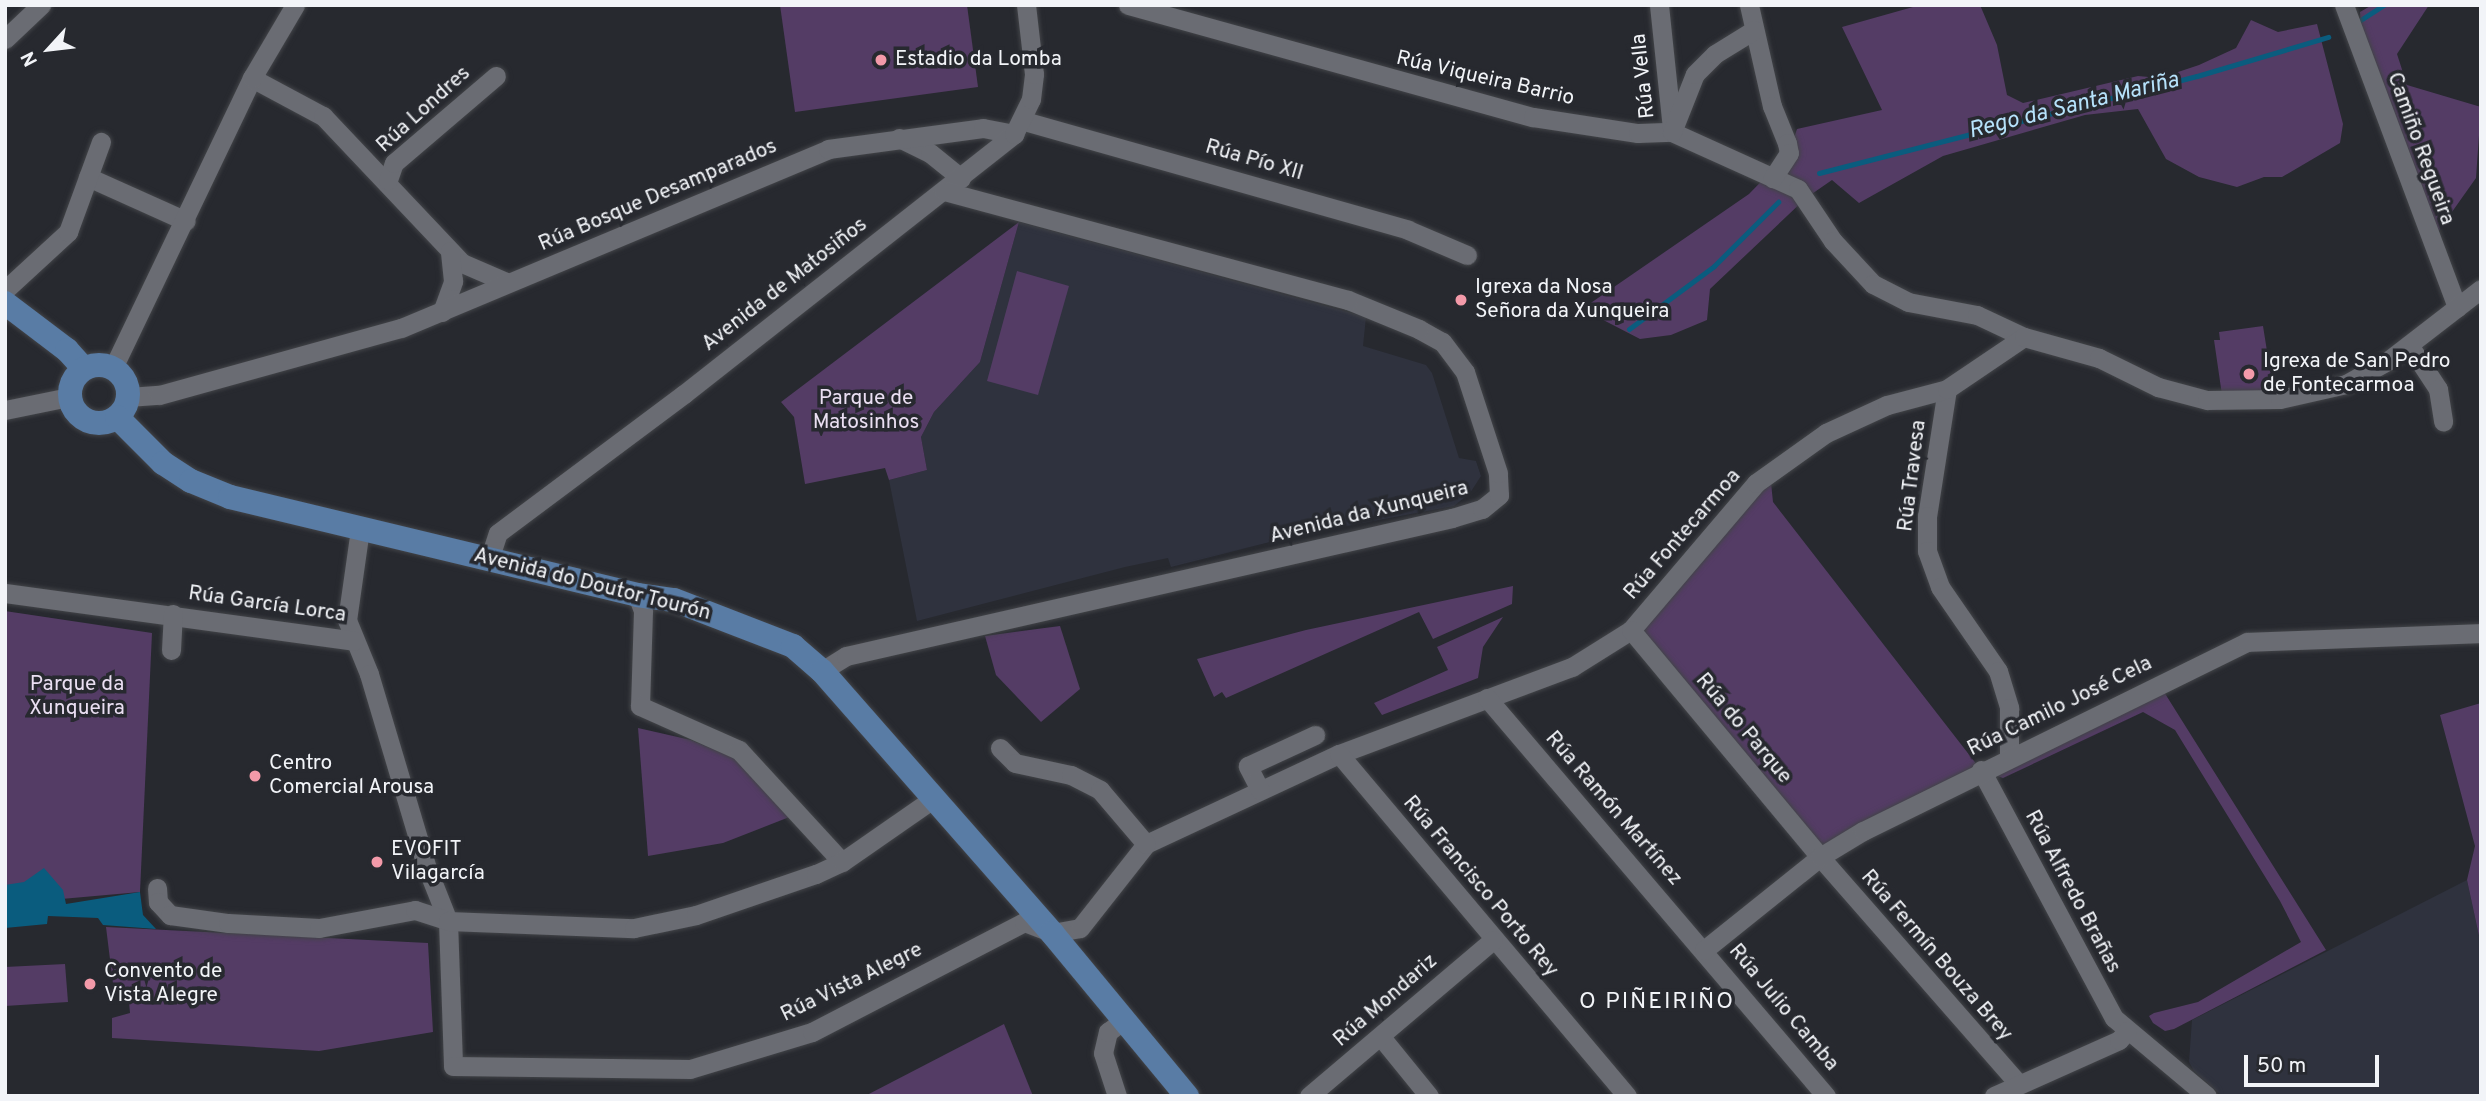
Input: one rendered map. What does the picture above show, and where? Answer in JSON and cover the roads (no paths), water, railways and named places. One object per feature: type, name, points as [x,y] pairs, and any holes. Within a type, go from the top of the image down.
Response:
[{"type":"main road","points":[[5,303],[67,350],[83,368]]},
{"type":"main road","points":[[98,364],[113,368],[125,380],[122,407],[91,422],[76,413],[69,397],[72,380],[83,368],[98,364]]},
{"type":"main road","name":"Avenida do Doutor Tourón","points":[[122,407],[163,463],[191,481],[230,497],[636,596],[674,600],[749,626],[793,646],[822,671],[934,798],[1052,933],[1122,1021],[1188,1096]]},
{"type":"street","points":[[5,39],[41,5]]},
{"type":"street","points":[[113,368],[186,221],[252,78],[295,5]]},
{"type":"street","points":[[1019,127],[1034,74],[1026,5]]},
{"type":"street","name":"Rúa Viqueira Barrio","points":[[1128,5],[1533,117],[1637,133],[1672,132],[1798,189],[1833,241],[1873,284],[1908,302],[1977,315],[2024,337]]},
{"type":"street","name":"Rúa Vella","points":[[1660,5],[1672,132]]},
{"type":"street","points":[[1749,5],[1772,106],[1789,153],[1773,178]]},
{"type":"street","name":"Camiño Regueira","points":[[2350,8],[2457,307]]},
{"type":"street","name":"Rúa Vella","points":[[1672,132],[1695,74],[1715,54],[1754,30]]},
{"type":"street","name":"Rúa Londres","points":[[388,180],[394,163],[496,76]]},
{"type":"street","name":"Rúa Londres","points":[[252,78],[323,116],[388,180],[450,251],[473,270],[506,282]]},
{"type":"street","name":"Rúa Bosque Desamparados","points":[[122,407],[384,333],[442,312],[506,282],[532,276],[828,149],[983,128],[1019,127]]},
{"type":"street","name":"Avenida de Matosiños","points":[[489,560],[498,533],[674,402],[961,178],[1019,127]]},
{"type":"street","name":"Rúa Pío XII","points":[[1019,127],[1408,230],[1467,255]]},
{"type":"street","points":[[898,138],[930,153],[961,178]]},
{"type":"street","points":[[5,290],[68,232],[101,142]]},
{"type":"street","points":[[88,177],[186,221]]},
{"type":"street","name":"Avenida da Xunqueira","points":[[822,671],[846,656],[1452,518],[1482,509],[1499,495],[1498,474],[1465,372],[1442,342],[1419,329],[1348,300],[943,191]]},
{"type":"street","points":[[442,312],[453,281],[450,251]]},
{"type":"street","points":[[2024,337],[2099,358],[2158,387],[2207,400],[2280,399],[2346,384],[2409,345],[2481,289]]},
{"type":"street","name":"Rúa Fontecarmoa","points":[[1052,933],[1080,928],[1146,844],[1339,754],[1572,667],[1631,630],[1756,484],[1825,433],[1886,405],[1947,389],[2024,337]]},
{"type":"street","points":[[2409,345],[2438,390],[2443,422]]},
{"type":"street","name":"Rúa Travesa","points":[[1947,389],[1927,516],[1927,551],[1940,587],[1998,671],[2010,708],[2008,757]]},
{"type":"street","points":[[5,410],[69,397]]},
{"type":"street","points":[[360,529],[346,620],[448,921]]},
{"type":"street","name":"Rúa García Lorca","points":[[5,593],[354,641]]},
{"type":"street","points":[[636,596],[643,611],[640,706],[739,750],[842,862]]},
{"type":"street","name":"Rúa García Lorca","points":[[171,650],[173,614]]},
{"type":"street","name":"Rúa do Parque","points":[[1631,630],[1820,858]]},
{"type":"street","name":"Rúa Camilo José Cela","points":[[1704,950],[1820,858],[1981,770],[2247,642],[2481,633]]},
{"type":"street","name":"Rúa Ramón Martínez","points":[[1487,698],[1704,950]]},
{"type":"street","points":[[1260,790],[1248,766],[1315,735]]},
{"type":"street","points":[[1000,748],[1015,763],[1070,775],[1100,790],[1146,844]]},
{"type":"street","name":"Rúa Francisco Porto Rey","points":[[1339,754],[1627,1096]]},
{"type":"street","name":"Rúa Alfredo Brañas","points":[[1981,770],[2113,1018],[2207,1096]]},
{"type":"street","points":[[157,888],[158,902],[170,915],[228,923],[320,928],[415,910],[448,921],[634,928],[696,915],[774,891],[842,862],[934,798]]},
{"type":"street","name":"Rúa Fermín Bouza Brey","points":[[1820,858],[2019,1084]]},
{"type":"street","name":"Rúa Vista Alegre","points":[[448,921],[453,1066],[690,1069],[813,1032],[1024,922],[1052,933]]},
{"type":"street","name":"Rúa Mondariz","points":[[1309,1096],[1493,940]]},
{"type":"street","name":"Rúa Julio Camba","points":[[1704,950],[1826,1096]]},
{"type":"street","points":[[1117,1096],[1103,1053],[1108,1032],[1122,1021]]},
{"type":"street","points":[[1994,1096],[2119,1040],[2127,1031]]},
{"type":"street","points":[[1381,1037],[1429,1096]]},
{"type":"water","points":[[44,868],[63,890],[66,904],[140,892],[143,915],[156,929],[103,925],[98,918],[48,916],[47,924],[5,928],[5,885],[24,882]]},
{"type":"waterway","name":"Rego da Santa Mariña","points":[[2359,21],[2384,5]]},
{"type":"waterway","name":"Rego da Santa Mariña","points":[[1819,173],[2197,76],[2328,37]]},
{"type":"waterway","name":"Rego da Santa Mariña","points":[[1629,329],[1714,266],[1778,202]]},
{"type":"place","name":"Estadio da Lomba","points":[[881,60]]},
{"type":"place","name":"Igrexa da Nosa Señora da Xunqueira","points":[[1461,300]]},
{"type":"place","name":"Igrexa de San Pedro de Fontecarmoa","points":[[2249,374]]},
{"type":"place","name":"Centro Comercial Arousa","points":[[255,776]]},
{"type":"place","name":"EVOFIT Vilagarcía","points":[[377,862]]},
{"type":"place","name":"Convento de Vista Alegre","points":[[90,984]]},
{"type":"district","name":"O PIÑEIRIÑO","points":[[1657,1003]]},
{"type":"park label","name":"Parque de Matosinhos","points":[[866,411]]},
{"type":"park label","name":"Parque da Xunqueira","points":[[77,697]]}]
